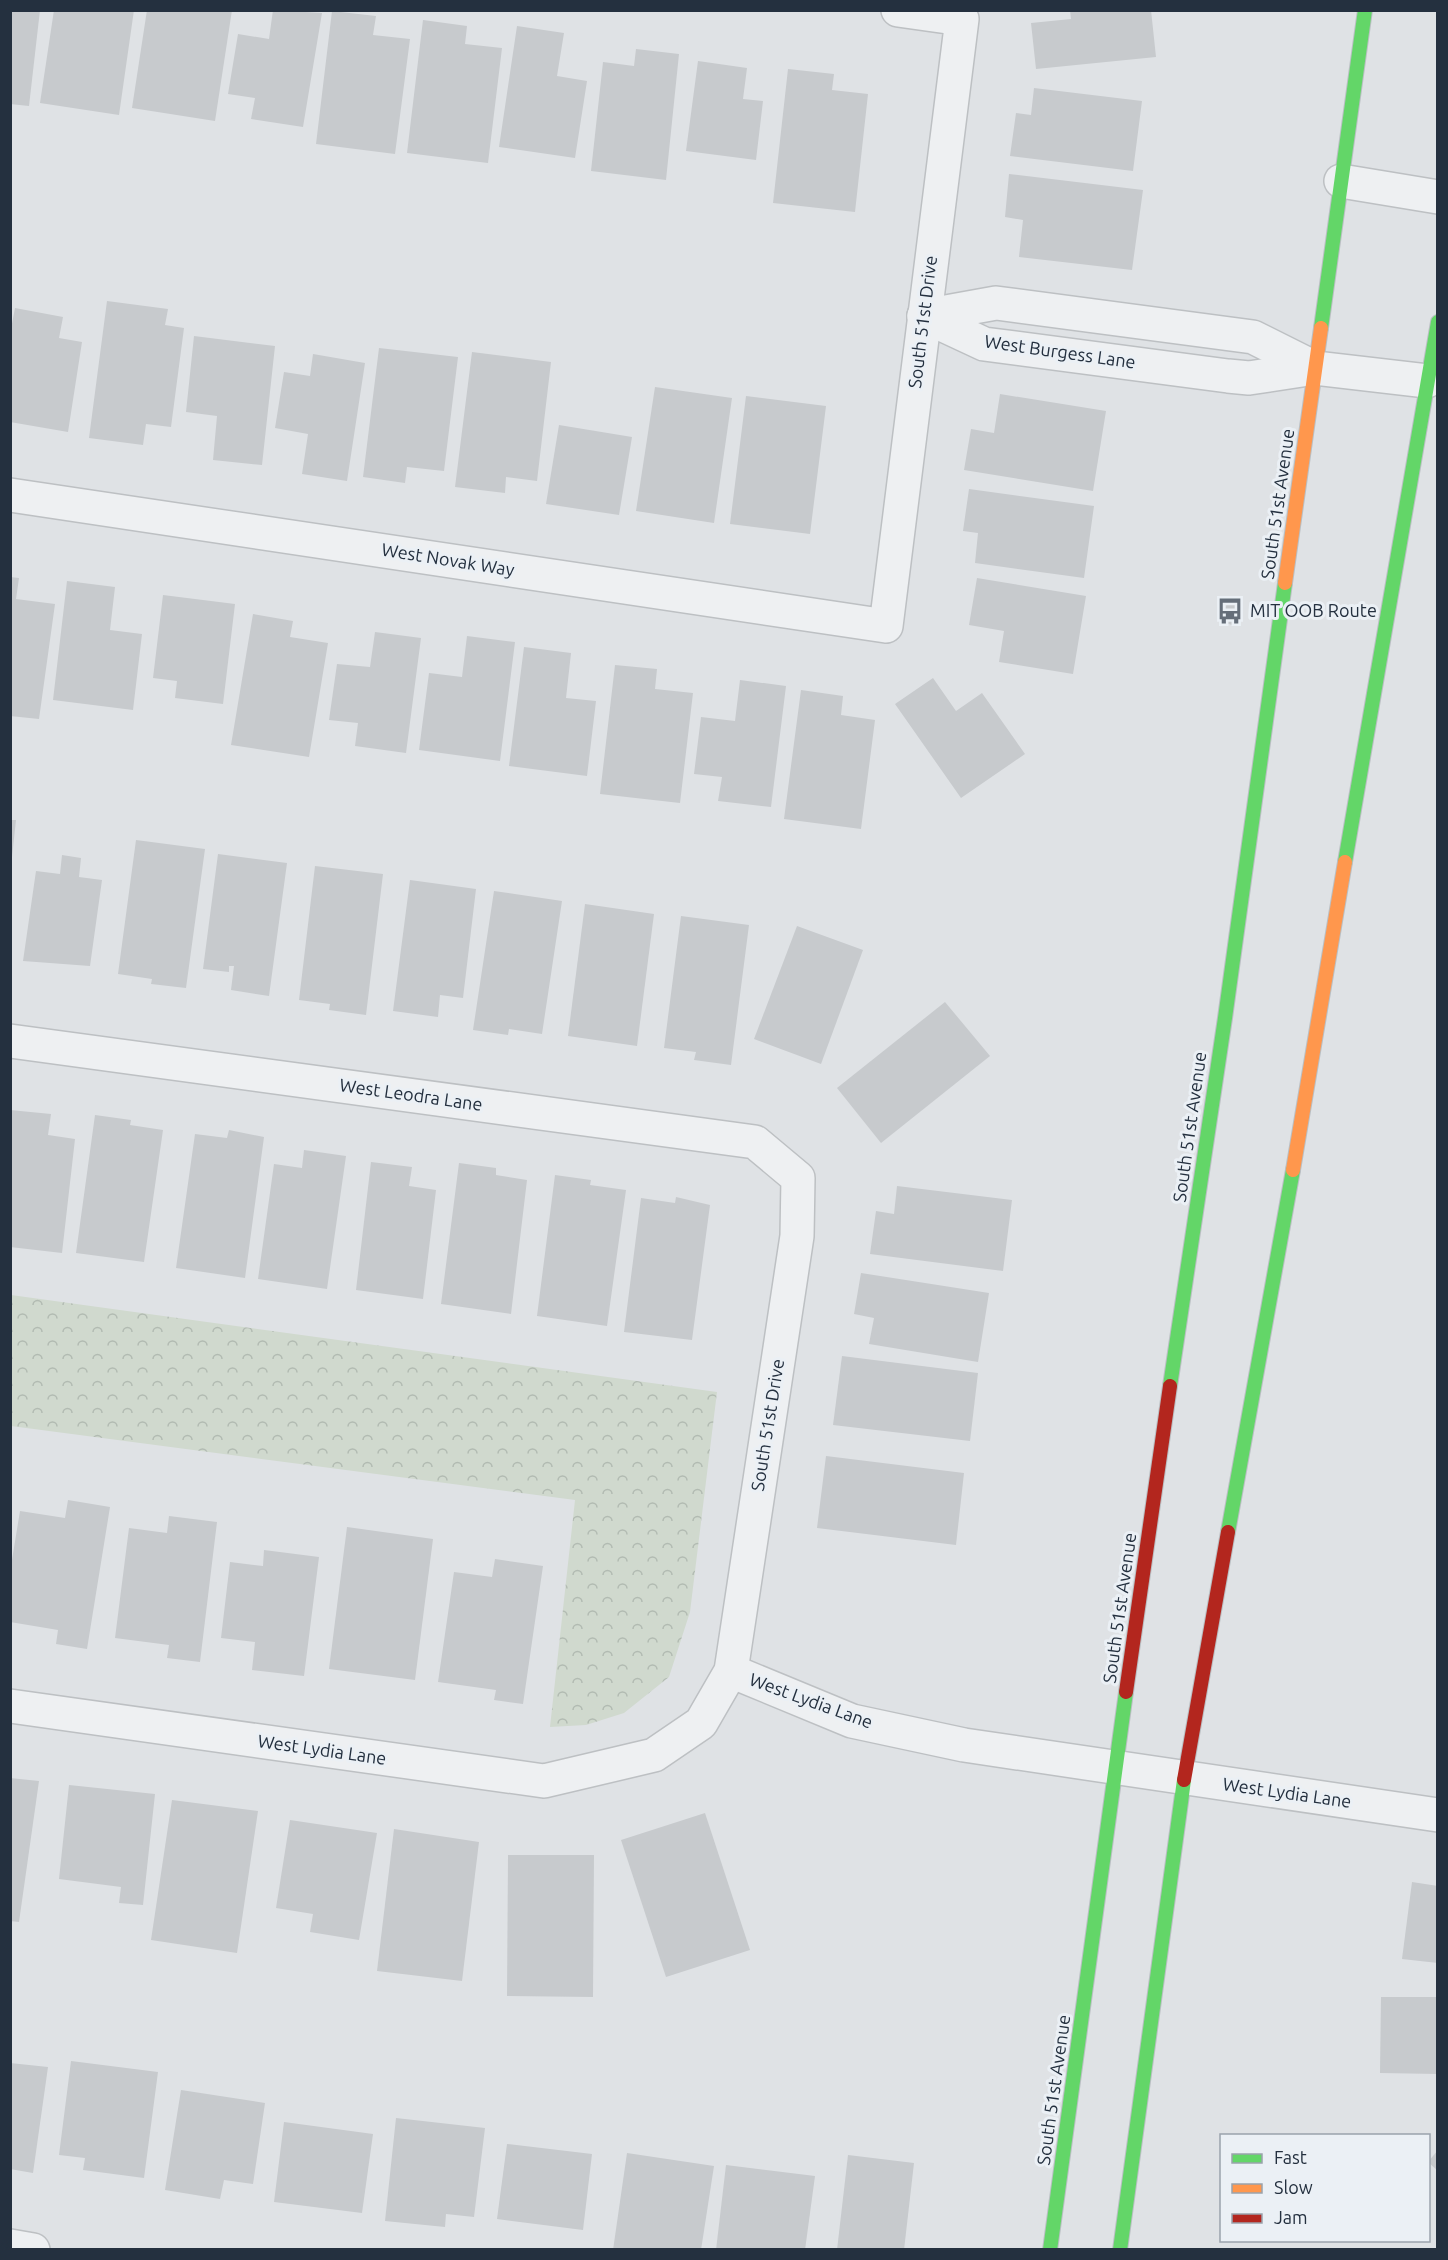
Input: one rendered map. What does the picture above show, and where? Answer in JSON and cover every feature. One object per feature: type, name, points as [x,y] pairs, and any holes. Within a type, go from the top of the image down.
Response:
[{"type":"main road","name":"South 51st Avenue","points":[[1050,2250],[1365,10]]},
{"type":"main road","points":[[1120,2250],[1184,1779],[1310,1076],[1376,669],[1437,322]]},
{"type":"street","name":"South 51st Drive","points":[[886,626],[962,19],[898,10]]},
{"type":"street","points":[[1341,181],[1437,197]]},
{"type":"street","name":"West Burgess Lane","points":[[924,316],[984,344],[1217,375],[1249,378],[1315,368],[1427,381]]},
{"type":"street","name":"West Novak Way","points":[[10,495],[886,626]]},
{"type":"street","name":"West Leodra Lane","points":[[10,1041],[755,1142],[798,1178]]},
{"type":"street","name":"South 51st Drive","points":[[731,1671],[797,1236],[798,1178]]},
{"type":"street","name":"West Lydia Lane","points":[[10,1706],[544,1781],[654,1755],[701,1724],[731,1671],[852,1721],[964,1745],[1437,1815]]},
{"type":"street","points":[[10,2246],[33,2250]]},
{"type":"green space","points":[[11,1295],[717,1392],[690,1612],[669,1677],[624,1713],[586,1725],[550,1727],[575,1500],[11,1426]]},
{"type":"building","points":[[10,10],[40,10],[29,106],[10,104]]},
{"type":"building","points":[[54,10],[134,10],[119,115],[40,103]]},
{"type":"building","points":[[147,10],[232,10],[215,121],[132,108]]},
{"type":"building","points":[[273,10],[322,13],[303,127],[251,119],[255,98],[228,94],[238,34],[269,39]]},
{"type":"building","points":[[1070,10],[1151,10],[1156,57],[1036,69],[1031,23],[1071,19]]},
{"type":"building","points":[[332,11],[376,16],[373,35],[410,39],[395,154],[316,144]]},
{"type":"building","points":[[423,20],[467,26],[465,44],[502,48],[488,163],[407,153]]},
{"type":"building","points":[[517,26],[564,33],[557,76],[587,81],[575,158],[499,147]]},
{"type":"building","points":[[636,49],[679,54],[666,180],[591,171],[603,62],[634,66]]},
{"type":"building","points":[[698,61],[747,68],[743,99],[763,101],[756,160],[686,151]]},
{"type":"building","points":[[788,69],[834,74],[832,90],[868,94],[855,212],[773,203]]},
{"type":"building","points":[[1034,88],[1142,101],[1133,171],[1010,156],[1016,113],[1031,115]]},
{"type":"building","points":[[1009,174],[1143,190],[1132,270],[1019,257],[1023,220],[1005,217]]},
{"type":"building","points":[[107,301],[168,309],[165,325],[184,328],[171,427],[146,424],[143,445],[89,438]]},
{"type":"building","points":[[15,308],[63,317],[59,338],[82,342],[68,432],[10,422],[10,334]]},
{"type":"building","points":[[194,336],[275,346],[262,465],[213,460],[217,416],[186,412]]},
{"type":"building","points":[[379,348],[458,357],[444,471],[407,467],[405,483],[363,477]]},
{"type":"building","points":[[472,352],[551,362],[537,481],[506,477],[505,493],[455,487]]},
{"type":"building","points":[[313,354],[365,363],[347,481],[302,474],[308,434],[275,428],[284,372],[310,376]]},
{"type":"building","points":[[655,387],[732,398],[714,523],[636,511]]},
{"type":"building","points":[[1000,394],[1106,411],[1093,491],[964,470],[971,429],[994,433]]},
{"type":"building","points":[[746,396],[826,406],[810,534],[730,524]]},
{"type":"building","points":[[559,425],[632,437],[619,515],[546,504]]},
{"type":"building","points":[[969,489],[1094,506],[1084,578],[975,563],[978,533],[963,531]]},
{"type":"building","points":[[10,577],[19,578],[16,599],[55,604],[39,719],[10,716]]},
{"type":"building","points":[[977,578],[1086,596],[1073,674],[999,662],[1004,631],[969,625]]},
{"type":"building","points":[[67,581],[115,587],[110,630],[142,634],[133,710],[53,700]]},
{"type":"building","points":[[163,595],[235,604],[223,704],[175,698],[177,681],[153,678]]},
{"type":"building","points":[[1227,599],[1236,600],[1233,625],[1224,623]]},
{"type":"building","points":[[253,614],[293,621],[290,637],[328,643],[309,757],[231,745]]},
{"type":"building","points":[[375,632],[421,638],[406,753],[355,746],[358,723],[329,720],[337,664],[370,667]]},
{"type":"building","points":[[467,636],[515,642],[500,761],[419,750],[429,673],[462,677]]},
{"type":"building","points":[[524,647],[571,653],[566,698],[596,701],[587,776],[509,766]]},
{"type":"building","points":[[615,665],[657,669],[655,689],[693,693],[680,803],[600,794]]},
{"type":"building","points":[[933,678],[956,711],[982,693],[1025,754],[961,798],[895,704]]},
{"type":"building","points":[[740,680],[786,686],[771,807],[718,801],[722,777],[694,774],[701,717],[735,721]]},
{"type":"building","points":[[801,690],[843,696],[841,715],[875,720],[861,829],[784,819]]},
{"type":"building","points":[[10,820],[16,820],[12,857],[10,857]]},
{"type":"building","points":[[136,840],[205,849],[186,988],[151,984],[152,979],[118,974]]},
{"type":"building","points":[[218,854],[287,863],[269,996],[231,990],[234,966],[229,966],[229,972],[203,969]]},
{"type":"building","points":[[62,855],[81,858],[79,877],[102,880],[90,966],[23,961],[36,871],[60,874]]},
{"type":"building","points":[[315,866],[383,874],[366,1015],[329,1010],[330,1004],[299,1000]]},
{"type":"building","points":[[410,880],[476,889],[463,998],[440,995],[438,1017],[393,1011]]},
{"type":"building","points":[[494,891],[562,901],[542,1034],[509,1029],[508,1035],[473,1030]]},
{"type":"building","points":[[585,904],[654,914],[637,1046],[568,1036]]},
{"type":"building","points":[[681,916],[749,925],[731,1065],[694,1060],[696,1052],[664,1048]]},
{"type":"building","points":[[797,926],[863,950],[821,1064],[754,1039]]},
{"type":"building","points":[[945,1002],[990,1056],[881,1143],[837,1088]]},
{"type":"building","points":[[10,1110],[51,1114],[48,1135],[75,1139],[62,1253],[10,1247]]},
{"type":"building","points":[[95,1115],[131,1120],[130,1125],[163,1130],[144,1262],[76,1253]]},
{"type":"building","points":[[229,1130],[264,1137],[245,1278],[176,1268],[195,1134],[227,1138]]},
{"type":"building","points":[[304,1150],[346,1156],[327,1289],[258,1279],[274,1164],[302,1168]]},
{"type":"building","points":[[371,1162],[412,1167],[409,1186],[436,1190],[423,1299],[356,1290]]},
{"type":"building","points":[[459,1163],[496,1168],[496,1175],[527,1180],[511,1314],[441,1304]]},
{"type":"building","points":[[555,1175],[591,1180],[590,1185],[626,1190],[607,1326],[537,1316]]},
{"type":"building","points":[[897,1186],[1012,1200],[1003,1271],[870,1254],[876,1211],[894,1214]]},
{"type":"building","points":[[676,1197],[710,1205],[692,1340],[624,1332],[641,1198],[675,1203]]},
{"type":"building","points":[[861,1273],[989,1293],[978,1362],[869,1344],[874,1318],[854,1314]]},
{"type":"building","points":[[842,1356],[978,1373],[970,1441],[833,1425]]},
{"type":"building","points":[[826,1456],[964,1473],[956,1545],[817,1528]]},
{"type":"building","points":[[68,1500],[110,1507],[87,1649],[56,1644],[58,1630],[10,1622],[10,1572],[20,1511],[65,1518]]},
{"type":"building","points":[[169,1516],[217,1522],[200,1662],[167,1658],[169,1645],[115,1638],[129,1528],[167,1533]]},
{"type":"building","points":[[347,1527],[433,1539],[415,1680],[329,1669]]},
{"type":"building","points":[[264,1550],[319,1557],[304,1676],[252,1670],[255,1642],[221,1638],[230,1562],[263,1566]]},
{"type":"building","points":[[495,1559],[543,1566],[523,1704],[494,1700],[496,1690],[438,1682],[454,1572],[492,1577]]},
{"type":"building","points":[[10,1778],[39,1781],[19,1922],[10,1921]]},
{"type":"building","points":[[69,1785],[155,1794],[143,1905],[119,1903],[121,1887],[59,1879]]},
{"type":"building","points":[[172,1800],[258,1811],[237,1953],[151,1940]]},
{"type":"building","points":[[705,1813],[750,1950],[666,1977],[621,1840]]},
{"type":"building","points":[[290,1820],[377,1833],[359,1940],[310,1932],[313,1914],[276,1908]]},
{"type":"building","points":[[394,1829],[479,1842],[462,1981],[377,1971]]},
{"type":"building","points":[[508,1855],[594,1855],[593,1997],[507,1996]]},
{"type":"building","points":[[1412,1882],[1438,1886],[1438,1963],[1402,1959]]},
{"type":"building","points":[[1381,1997],[1438,1997],[1438,2074],[1380,2073]]},
{"type":"building","points":[[71,2061],[158,2072],[144,2178],[83,2170],[85,2158],[59,2155]]},
{"type":"building","points":[[10,2063],[48,2067],[33,2173],[10,2169]]},
{"type":"building","points":[[181,2090],[265,2103],[253,2184],[224,2180],[220,2199],[165,2190]]},
{"type":"building","points":[[396,2118],[485,2128],[474,2217],[446,2214],[445,2227],[385,2221]]},
{"type":"building","points":[[284,2122],[373,2134],[362,2213],[274,2202]]},
{"type":"building","points":[[507,2144],[592,2154],[583,2230],[497,2219]]},
{"type":"building","points":[[1438,2150],[1438,2171],[1430,2164],[1430,2160]]},
{"type":"building","points":[[627,2153],[714,2166],[701,2250],[613,2250]]},
{"type":"building","points":[[848,2155],[914,2163],[904,2250],[837,2250]]},
{"type":"building","points":[[726,2165],[815,2176],[805,2250],[716,2250]]},
{"type":"traffic: fast","points":[[1321,328],[1365,10]]},
{"type":"traffic: fast","points":[[1345,862],[1438,322]]},
{"type":"traffic: fast","points":[[1170,1386],[1225,1018],[1285,583]]},
{"type":"traffic: fast","points":[[1228,1532],[1293,1170]]},
{"type":"traffic: fast","points":[[1050,2250],[1126,1692]]},
{"type":"traffic: fast","points":[[1120,2250],[1184,1780]]},
{"type":"traffic: slow","points":[[1285,583],[1321,328]]},
{"type":"traffic: slow","points":[[1293,1170],[1345,862]]},
{"type":"traffic: jam","points":[[1126,1692],[1170,1386]]},
{"type":"traffic: jam","points":[[1184,1780],[1228,1532]]},
{"type":"place","name":"MIT OOB Route","points":[[1230,611]]}]
